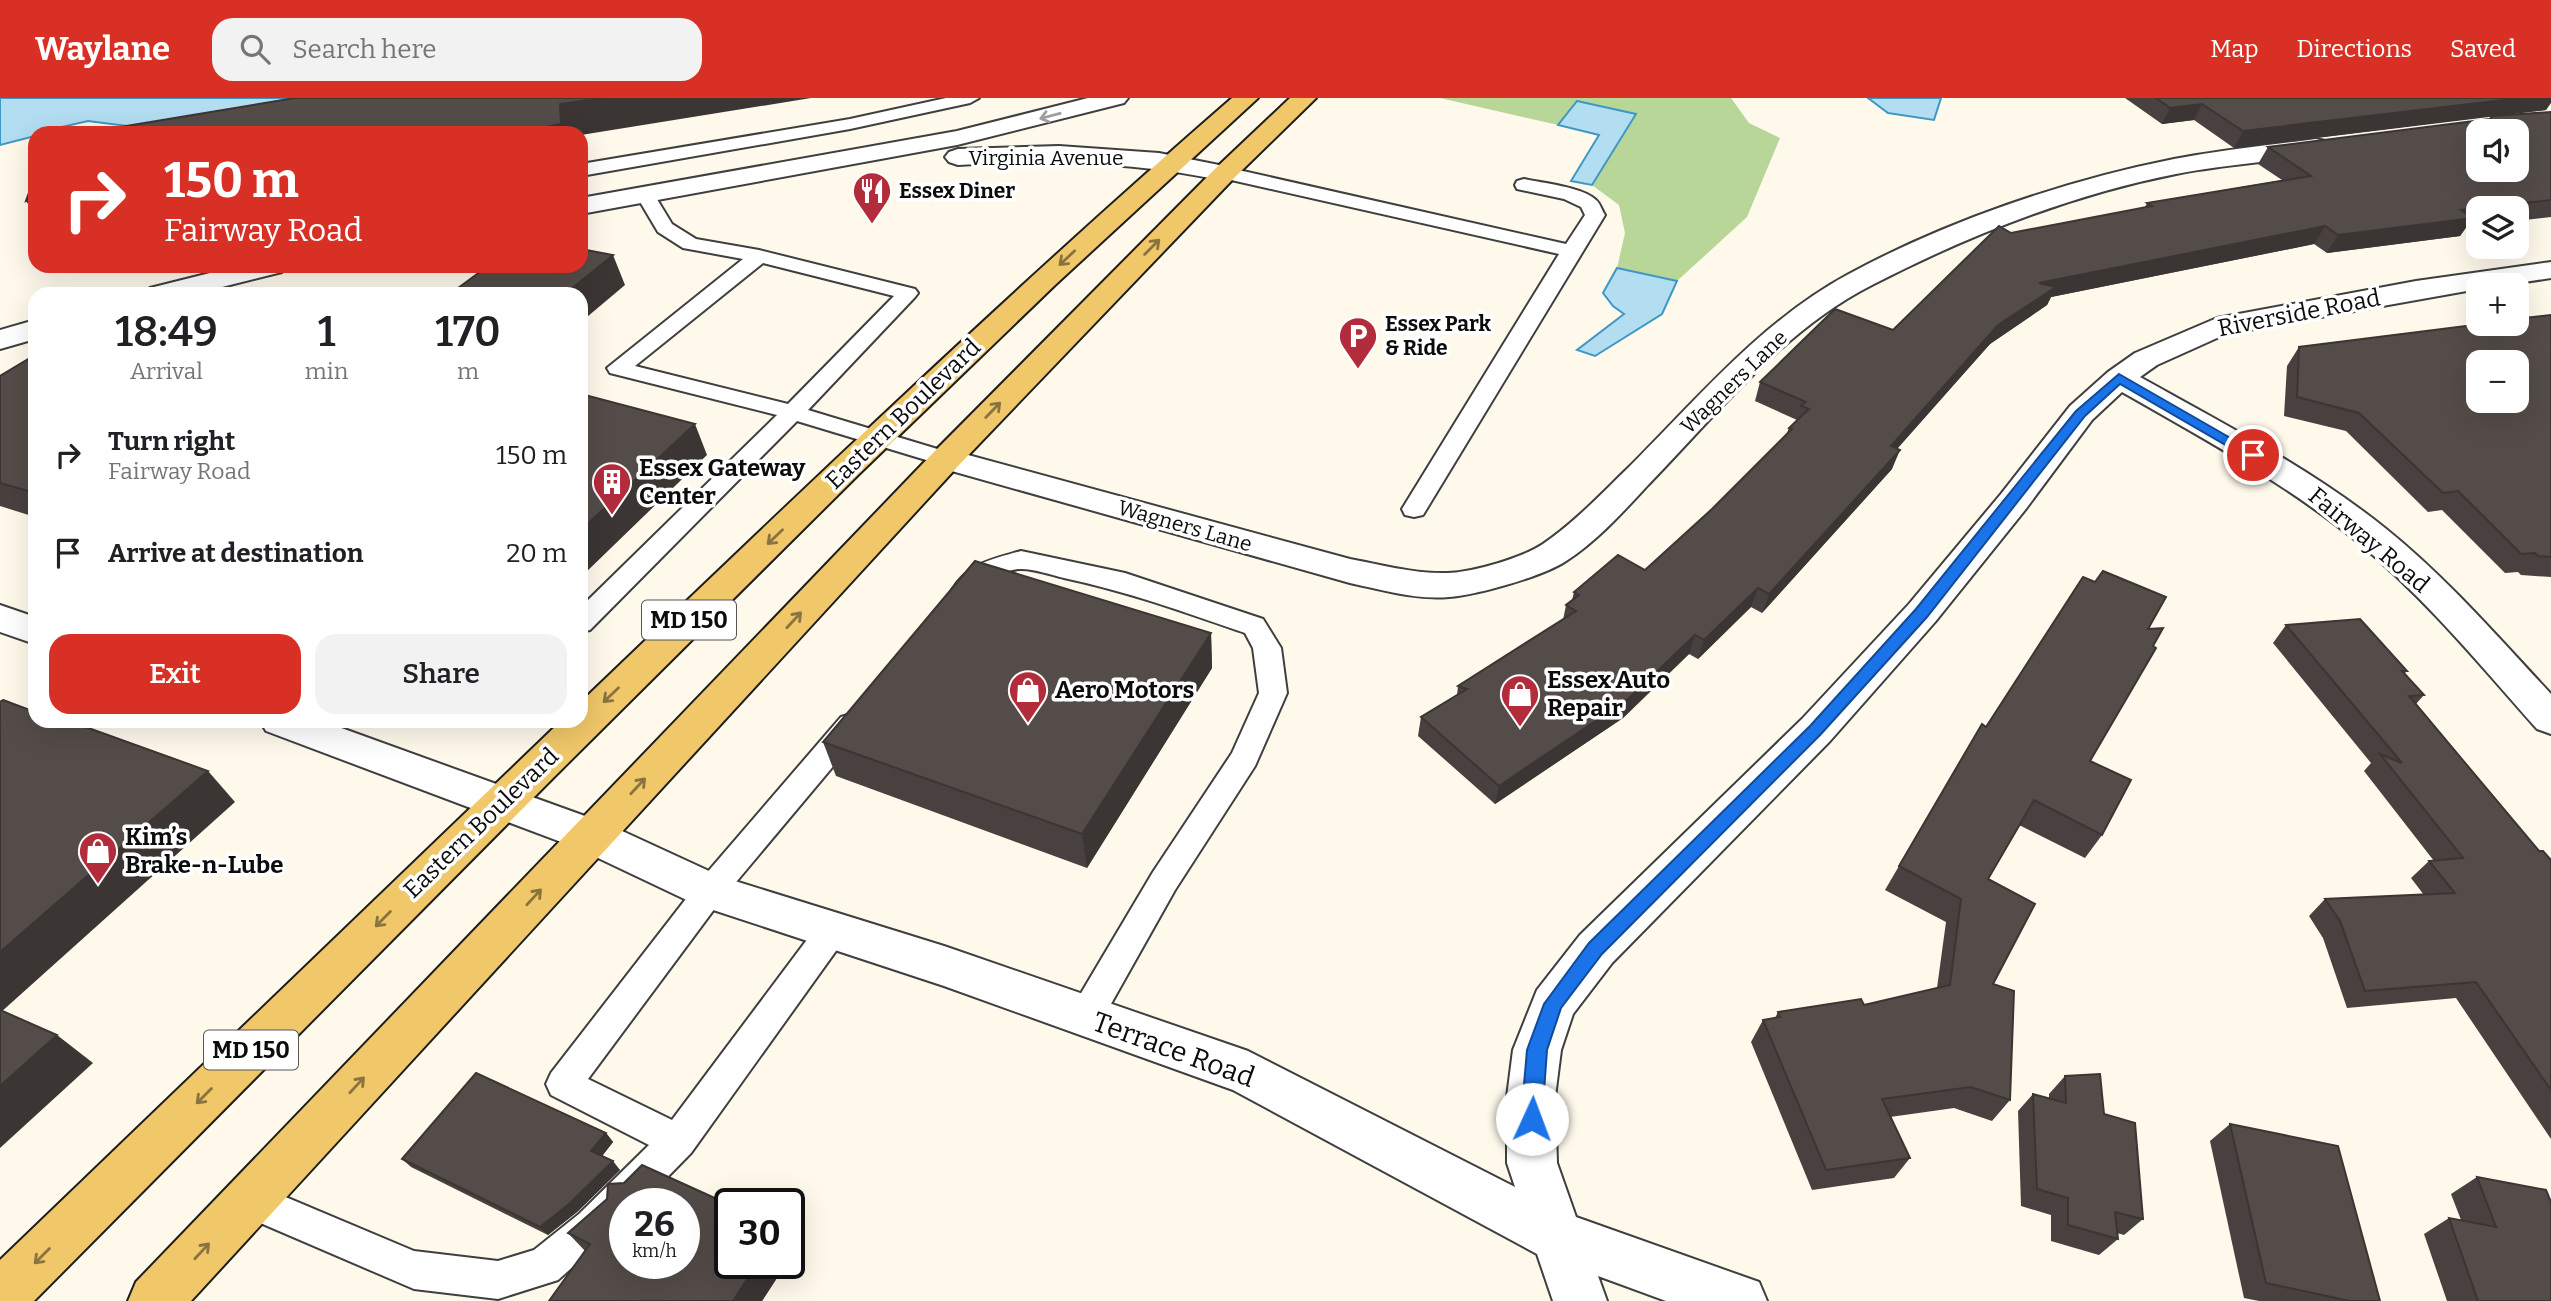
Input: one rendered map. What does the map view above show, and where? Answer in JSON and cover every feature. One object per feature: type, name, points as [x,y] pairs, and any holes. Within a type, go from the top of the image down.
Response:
[{"type":"main road","name":"Eastern Boulevard","points":[[588,718],[877,438],[1173,161],[1246,98]]},
{"type":"main road","name":"MD 150","points":[[155,1301],[946,459],[1225,173],[1304,98]]},
{"type":"main road","name":"Eastern Boulevard","points":[[0,1297],[577,728]]},
{"type":"street","name":"Virginia Avenue","points":[[588,205],[865,156],[1022,124],[1116,98]]},
{"type":"street","name":"Wagners Lane","points":[[946,459],[1350,571],[1409,583],[1450,585],[1507,572],[1553,554],[1600,515],[1746,367],[1813,307],[1858,280],[1924,248],[2008,214],[2086,190],[2174,167],[2350,141]]},
{"type":"street","name":"Virginia Avenue","points":[[865,156],[927,160],[1004,154],[1065,154],[1173,161],[1225,173]]},
{"type":"street","name":"Riverside Road","points":[[1580,1301],[1532,1163],[1531,1097],[1537,1050],[1553,1004],[1596,948],[1842,701],[1930,603],[2081,413],[2119,378],[2146,359],[2217,327],[2288,312],[2551,270]]},
{"type":"street","points":[[188,287],[244,273]]},
{"type":"street","points":[[0,340],[28,331]]},
{"type":"street","name":"Fairway Road","points":[[2119,378],[2312,491],[2374,537],[2433,592],[2551,719]]},
{"type":"street","points":[[0,618],[28,628]]},
{"type":"street","name":"Terrace Road","points":[[299,728],[592,836],[709,891],[1086,1016],[1248,1073],[1555,1235],[1740,1301]]},
{"type":"lane","points":[[588,169],[850,124],[970,98]]},
{"type":"lane","points":[[850,124],[865,156]]},
{"type":"lane","points":[[1225,173],[1571,251]]},
{"type":"lane","points":[[1415,509],[1595,215],[1589,203],[1570,195],[1524,185]]},
{"type":"lane","points":[[588,616],[738,469],[908,293],[759,256],[690,244],[665,228],[645,195]]},
{"type":"lane","points":[[759,256],[618,368],[791,412],[946,459]]},
{"type":"lane","points":[[951,606],[979,575],[1003,564],[1021,560],[1125,582],[1254,626],[1267,649],[1273,693],[1245,758],[1164,881],[1086,1016]]},
{"type":"lane","points":[[678,1141],[563,1084],[709,891],[871,701]]},
{"type":"lane","points":[[250,1200],[414,1270],[498,1280],[544,1266],[592,1227],[678,1141],[832,931]]},
{"type":"green space","points":[[1440,98],[1731,98],[1749,123],[1780,138],[1747,217],[1677,281],[1617,268],[1625,233],[1619,205],[1592,185],[1635,114],[1578,101],[1558,125]]},
{"type":"water","points":[[0,98],[340,98],[214,126],[127,126],[88,121],[66,126],[28,126],[28,138],[0,145]]},
{"type":"water","points":[[1868,98],[1941,98],[1934,120],[1888,113]]},
{"type":"water","points":[[1577,101],[1636,114],[1592,185],[1571,181],[1599,135],[1558,125]]},
{"type":"water","points":[[1617,268],[1677,281],[1662,314],[1595,356],[1577,350],[1624,314],[1613,306],[1603,293]]},
{"type":"building","points":[[295,98],[602,98],[560,104],[561,124],[551,126],[126,126]]},
{"type":"building","points":[[2156,98],[2520,98],[2243,131],[2202,104],[2170,108]]},
{"type":"building","points":[[2551,112],[2551,200],[2529,202],[2529,196],[2466,196],[2466,209],[2461,210],[2466,213],[2466,219],[2338,235],[2325,226],[2039,283],[2056,287],[1998,325],[1891,446],[1900,450],[1769,594],[1758,588],[1704,640],[1695,635],[1628,699],[1499,786],[1421,717],[1467,689],[1458,686],[1576,611],[1566,605],[1579,595],[1574,592],[1618,555],[1645,570],[1712,509],[1809,409],[1801,406],[1806,402],[1760,382],[1835,309],[1893,330],[1999,226],[2011,233],[2152,206],[2147,203],[2311,176],[2268,147],[2466,122],[2466,182],[2529,182],[2529,119],[2490,119],[2492,116]]},
{"type":"building","points":[[588,250],[613,255],[574,287],[460,287],[478,273],[588,273]]},
{"type":"building","points":[[2551,315],[2551,557],[2538,556],[2535,553],[2521,554],[2458,491],[2443,493],[2359,413],[2297,397],[2299,347],[2466,326],[2466,336],[2529,336],[2529,318]]},
{"type":"building","points":[[28,359],[28,491],[0,483],[0,376]]},
{"type":"building","points":[[588,396],[695,424],[588,523]]},
{"type":"building","name":"Aero Motors","points":[[975,561],[1211,633],[1082,834],[823,742]]},
{"type":"building","points":[[2103,571],[2166,597],[2148,629],[2163,628],[2153,646],[2156,648],[2090,761],[2131,780],[2102,835],[2034,800],[1988,879],[2035,904],[1993,984],[2014,991],[2010,1100],[1971,1087],[1882,1099],[1910,1158],[1826,1170],[1763,1020],[1780,1017],[1778,1012],[1861,999],[1864,1005],[1950,985],[1961,899],[1899,866],[1982,724],[1986,727],[2083,577],[2095,582]]},
{"type":"building","points":[[2360,619],[2407,671],[2402,671],[2424,695],[2409,696],[2539,851],[2543,851],[2551,860],[2551,1090],[2476,982],[2365,991],[2340,921],[2325,899],[2455,893],[2429,861],[2463,858],[2380,754],[2402,763],[2286,625]]},
{"type":"building","points":[[3,700],[28,709],[28,728],[88,728],[208,771],[0,952],[0,702]]},
{"type":"building","points":[[0,1010],[57,1035],[0,1086]]},
{"type":"building","points":[[476,1073],[606,1133],[591,1151],[613,1161],[569,1204],[540,1227],[402,1159]]},
{"type":"building","points":[[2100,1074],[2104,1114],[2135,1123],[2143,1219],[2115,1212],[2118,1239],[2068,1225],[2068,1198],[2037,1189],[2033,1094],[2066,1103],[2065,1076]]},
{"type":"building","points":[[2230,1124],[2338,1146],[2380,1301],[2350,1301],[2266,1283]]},
{"type":"building","points":[[642,1165],[693,1188],[609,1188],[609,1279],[700,1279],[700,1191],[714,1198],[714,1279],[747,1279],[733,1301],[549,1301],[590,1244],[568,1233],[607,1199],[608,1184],[624,1183]]},
{"type":"building","points":[[2477,1177],[2546,1190],[2551,1202],[2551,1301],[2478,1301],[2449,1218],[2496,1227]]},
{"type":"place","name":"Essex Diner","points":[[872,225]]},
{"type":"place","name":"Essex Park & Ride","points":[[1358,370]]},
{"type":"place","name":"Essex Gateway Center","points":[[612,516]]},
{"type":"place","name":"Aero Motors","points":[[1028,724]]},
{"type":"place","name":"Essex Auto Repair","points":[[1520,728]]},
{"type":"place","name":"Kim’s Brake-n-Lube","points":[[98,885]]},
{"type":"route","points":[[1532,1119],[1531,1097],[1537,1050],[1553,1004],[1596,948],[1816,730],[1922,613],[2013,502],[2081,413],[2119,378],[2253,455]]}]
